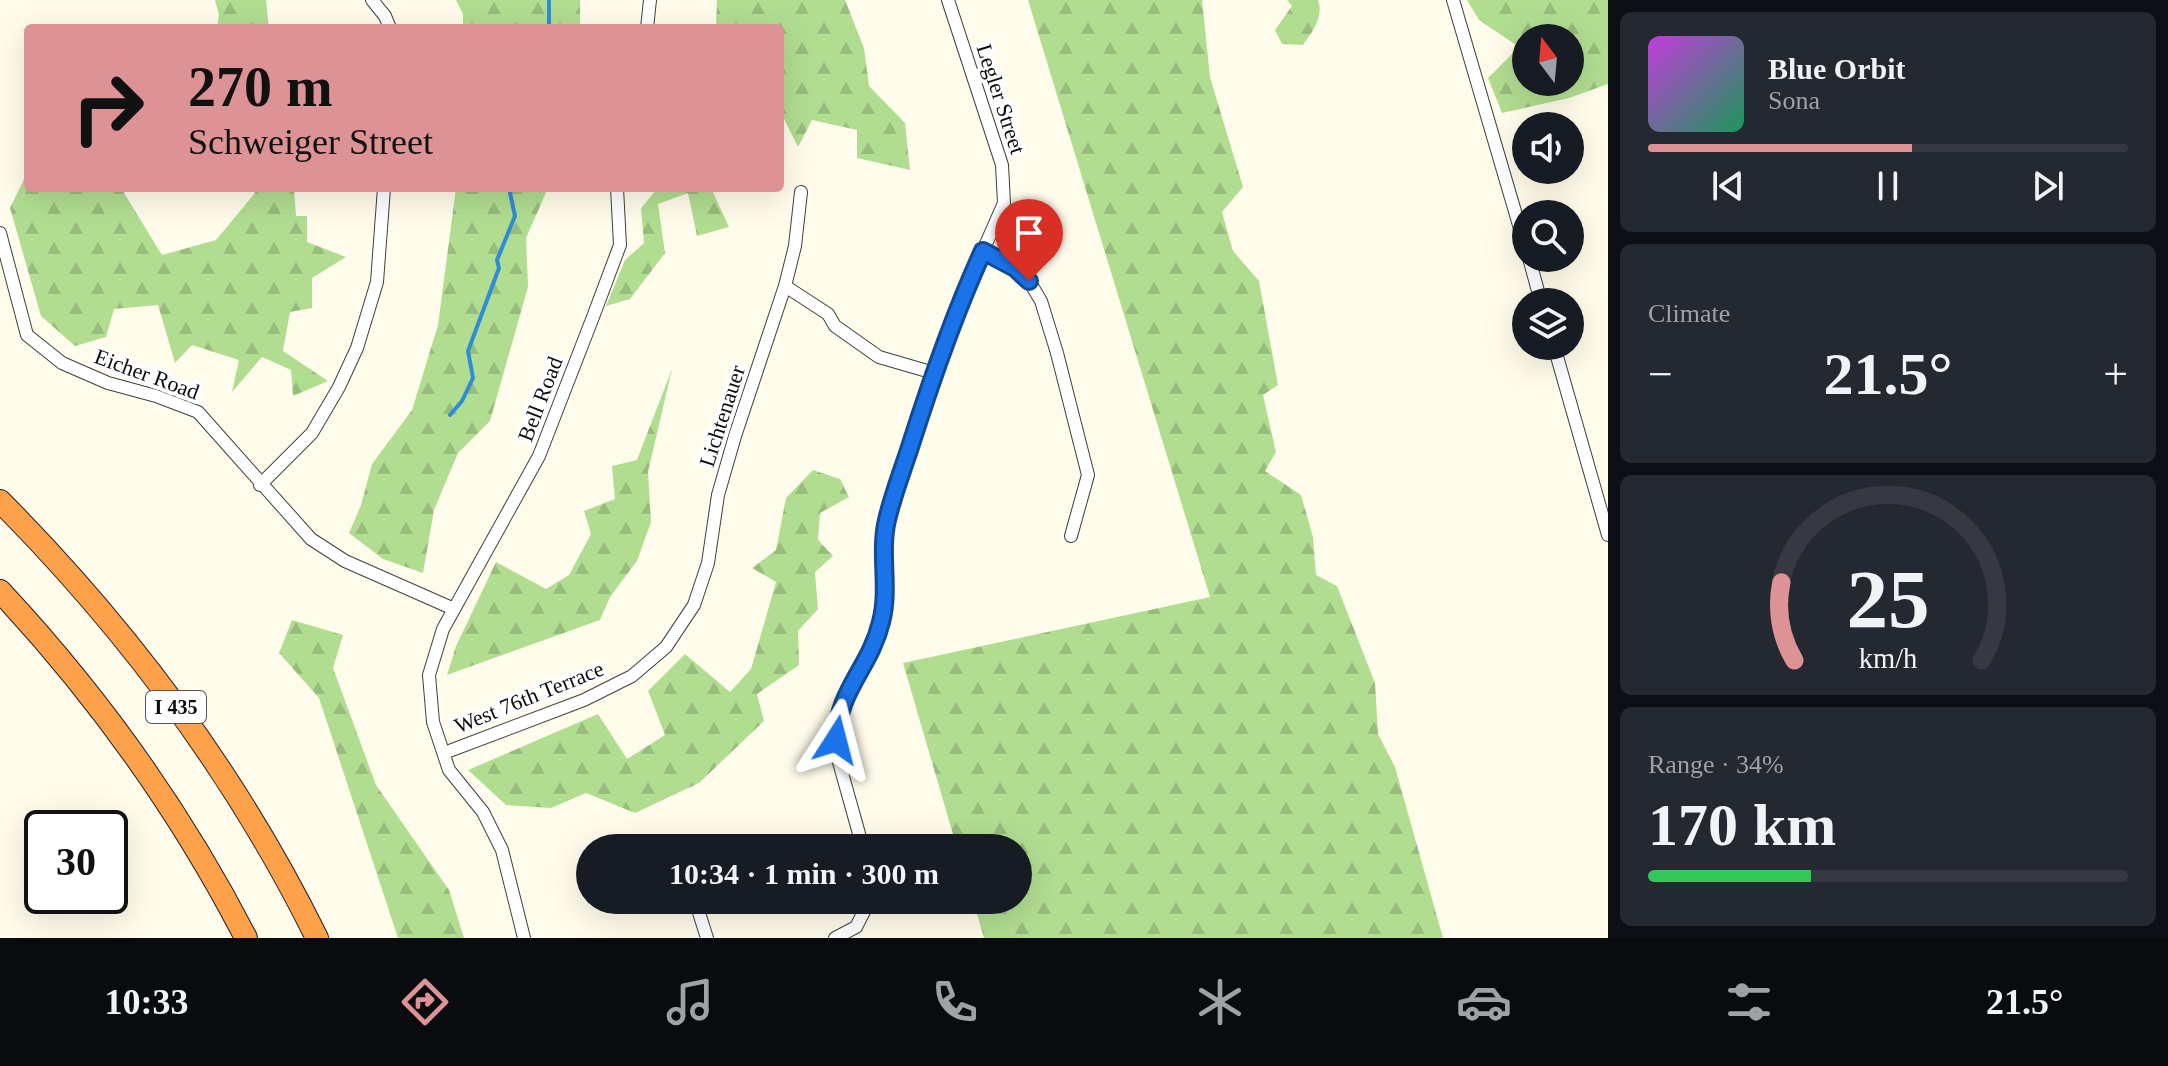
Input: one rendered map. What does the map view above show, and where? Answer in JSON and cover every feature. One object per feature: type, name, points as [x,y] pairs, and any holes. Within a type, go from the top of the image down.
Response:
[{"type":"highway","name":"I 435","points":[[0,501],[88,595],[139,656],[193,729],[261,834],[317,938]]},
{"type":"highway","name":"I 435","points":[[0,591],[70,672],[149,776],[210,873],[246,938]]},
{"type":"street","points":[[372,0],[388,24]]},
{"type":"street","points":[[647,24],[650,0]]},
{"type":"street","name":"Legler Street","points":[[859,834],[837,755],[839,713],[842,701],[876,640],[882,620],[887,520],[934,373],[963,296],[1004,203],[1002,165],[948,0]]},
{"type":"street","points":[[1453,0],[1512,201]]},
{"type":"street","points":[[260,485],[312,433],[357,348],[377,282],[384,192]]},
{"type":"street","name":"Bell Road","points":[[524,938],[502,850],[483,812],[449,770],[433,722],[429,675],[443,629],[539,456],[588,331],[620,245],[617,192]]},
{"type":"street","name":"Lichtenauer","points":[[666,647],[694,605],[708,563],[718,495],[785,286],[795,246],[801,192]]},
{"type":"street","name":"Eicher Road","points":[[0,233],[27,335],[62,363],[108,383],[198,412],[311,539],[345,561],[454,609]]},
{"type":"street","points":[[983,251],[1015,268],[1029,281],[1041,301],[1088,475],[1071,536]]},
{"type":"street","points":[[785,286],[828,314],[835,326],[879,357],[934,373]]},
{"type":"street","points":[[1558,360],[1608,535]]},
{"type":"street","name":"West 76th Terrace","points":[[444,753],[596,694],[632,676],[666,647]]},
{"type":"street","points":[[699,914],[707,938]]},
{"type":"street","points":[[835,938],[856,927],[863,914]]},
{"type":"green space","points":[[215,0],[266,0],[269,24],[218,24]]},
{"type":"green space","points":[[456,0],[580,0],[580,24],[463,24],[463,14]]},
{"type":"green space","points":[[717,0],[845,0],[864,48],[869,86],[905,123],[910,170],[857,158],[857,130],[812,120],[798,147],[784,119],[784,24],[716,24]]},
{"type":"green space","points":[[1028,0],[1202,0],[1210,77],[1243,187],[1222,212],[1233,251],[1259,281],[1278,385],[1263,395],[1276,452],[1265,471],[1301,495],[1313,537],[1316,575],[1337,586],[1375,683],[1378,734],[1395,767],[1443,938],[984,938],[977,914],[1032,914],[1032,834],[953,834],[903,663],[1210,597]]},
{"type":"green space","points":[[1287,0],[1318,0],[1319,18],[1303,45],[1282,44],[1275,30],[1292,6]]},
{"type":"green space","points":[[1467,0],[1608,0],[1608,84],[1584,93],[1584,24],[1512,24],[1512,42],[1479,20]]},
{"type":"green space","points":[[1512,54],[1512,96],[1575,96],[1502,113],[1488,78]]},
{"type":"green space","points":[[24,179],[24,192],[123,192],[162,255],[216,240],[255,192],[294,192],[296,216],[307,216],[307,242],[346,257],[312,278],[312,308],[290,312],[283,351],[328,381],[293,396],[291,370],[262,357],[232,392],[239,360],[192,345],[175,363],[158,305],[114,309],[106,337],[75,346],[41,316],[10,208]]},
{"type":"green space","points":[[455,192],[546,192],[526,238],[528,287],[490,421],[458,453],[434,510],[423,573],[383,559],[349,533],[361,505],[372,464],[412,410],[438,325]]},
{"type":"green space","points":[[655,192],[713,192],[729,227],[697,236],[688,193],[658,204],[665,253],[630,299],[606,306],[625,260],[644,243],[641,208]]},
{"type":"green space","points":[[672,369],[648,472],[651,522],[637,561],[610,597],[600,620],[447,675],[456,646],[496,562],[546,589],[569,575],[591,534],[584,511],[615,499],[612,466],[637,460]]},
{"type":"green space","points":[[813,470],[840,479],[849,497],[820,513],[818,540],[833,556],[815,572],[818,609],[798,631],[799,665],[757,694],[764,721],[699,783],[635,813],[586,793],[551,808],[506,805],[468,770],[598,714],[627,759],[665,735],[648,691],[685,654],[730,692],[751,669],[776,582],[752,568],[776,550],[786,498]]},
{"type":"green space","points":[[292,620],[343,635],[333,668],[376,785],[449,890],[464,938],[398,938],[319,698],[279,653]]},
{"type":"waterway","points":[[549,0],[549,24]]},
{"type":"waterway","points":[[450,415],[462,401],[473,378],[468,351],[499,268],[497,260],[515,216],[510,192]]},
{"type":"route","points":[[836,740],[842,701],[876,640],[882,620],[887,520],[941,351],[963,296],[983,251],[1015,268],[1029,281]]}]
